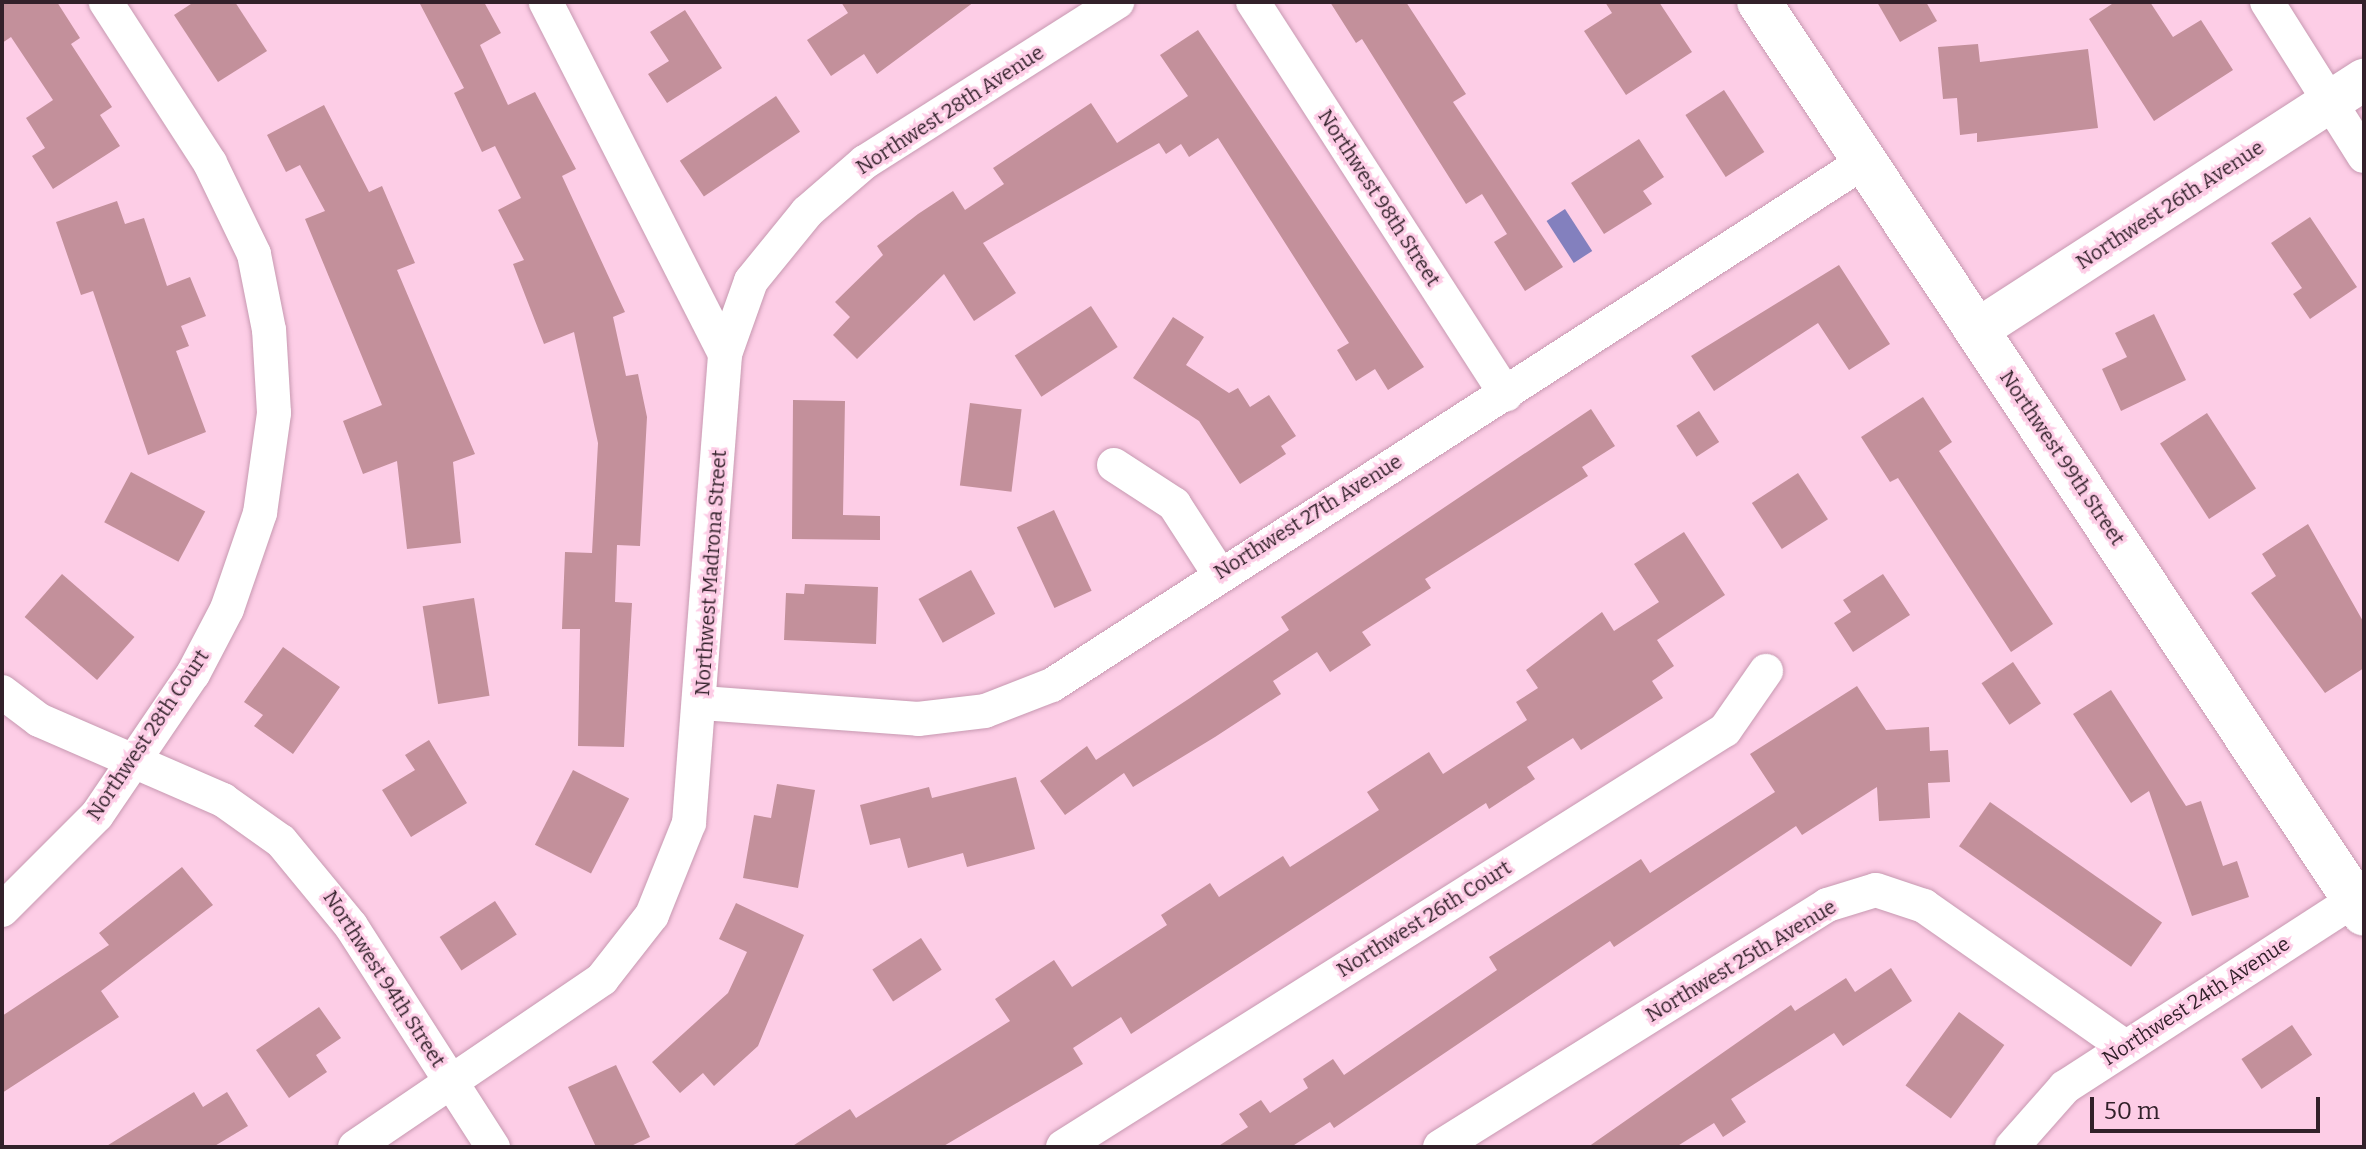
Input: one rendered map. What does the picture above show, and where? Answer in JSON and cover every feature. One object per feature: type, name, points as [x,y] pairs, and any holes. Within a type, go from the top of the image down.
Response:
[{"type":"main road","name":"Northwest 99th Street","points":[[1759,2],[2359,907]]},
{"type":"street","name":"Northwest 28th Court","points":[[2,910],[97,815],[130,762],[193,674],[227,609],[260,513],[274,413],[269,330],[254,254],[210,163],[106,2]]},
{"type":"street","points":[[546,2],[725,354]]},
{"type":"street","name":"Northwest 28th Avenue","points":[[725,354],[751,281],[807,212],[865,162],[1117,2]]},
{"type":"street","name":"Northwest 98th Street","points":[[1253,2],[1506,395]]},
{"type":"street","points":[[2267,2],[2364,156]]},
{"type":"street","name":"Northwest 26th Avenue","points":[[1977,330],[2364,80]]},
{"type":"street","name":"Northwest 27th Avenue","points":[[702,703],[918,719],[985,711],[1052,685],[1218,572],[1506,395],[1865,161]]},
{"type":"street","name":"Northwest Madrona Street","points":[[450,1081],[602,979],[652,915],[689,823],[702,703],[725,354]]},
{"type":"street","points":[[1114,465],[1174,504],[1218,572]]},
{"type":"street","name":"Northwest 26th Court","points":[[1063,1147],[1725,730],[1766,671]]},
{"type":"street","name":"Northwest 94th Street","points":[[2,692],[39,720],[223,800],[281,841],[351,926],[493,1147]]},
{"type":"street","name":"Northwest 25th Avenue","points":[[1440,1147],[1827,905],[1876,890],[1924,906],[2125,1047]]},
{"type":"street","name":"Northwest 24th Avenue","points":[[2012,1147],[2065,1087],[2125,1047],[2359,907]]},
{"type":"street","points":[[355,1147],[450,1081]]},
{"type":"shaded area","points":[[1565,209],[1592,251],[1574,263],[1547,221]]},
{"type":"building","points":[[2,2],[57,2],[80,38],[71,44],[112,107],[100,115],[120,146],[53,189],[32,156],[45,148],[26,118],[53,100],[11,37],[2,43]]},
{"type":"building","points":[[194,2],[235,2],[267,51],[218,82],[174,15]]},
{"type":"building","points":[[419,2],[484,2],[501,33],[480,45],[508,105],[535,92],[576,169],[562,176],[625,312],[613,317],[626,376],[638,374],[647,417],[640,546],[617,545],[615,602],[632,603],[624,747],[578,746],[580,629],[562,629],[565,552],[592,553],[598,443],[574,332],[544,344],[513,264],[524,260],[498,210],[521,198],[495,146],[482,152],[454,93],[464,88]]},
{"type":"building","points":[[841,2],[974,2],[877,74],[864,54],[831,76],[807,40],[848,13]]},
{"type":"building","points":[[1330,2],[1406,2],[1466,94],[1453,102],[1563,267],[1525,291],[1494,242],[1507,234],[1482,194],[1466,204],[1362,39],[1356,43]]},
{"type":"building","points":[[1605,2],[1659,2],[1692,52],[1626,95],[1584,31],[1612,13]]},
{"type":"building","points":[[1877,2],[1926,2],[1937,21],[1900,42]]},
{"type":"building","points":[[2115,2],[2150,2],[2173,37],[2201,20],[2233,70],[2154,121],[2089,19]]},
{"type":"building","points":[[685,10],[722,68],[667,103],[648,74],[669,61],[650,32]]},
{"type":"building","points":[[1198,30],[1424,367],[1388,390],[1375,369],[1356,381],[1337,350],[1349,343],[1218,138],[1189,157],[1181,144],[1166,154],[1159,143],[983,243],[1016,293],[974,321],[944,274],[857,359],[833,335],[850,317],[835,302],[883,255],[877,246],[918,214],[953,191],[965,210],[1004,184],[993,168],[1091,103],[1117,143],[1188,96],[1160,55]]},
{"type":"building","points":[[1978,44],[1980,62],[2088,49],[2098,128],[1977,142],[1977,133],[1960,135],[1957,98],[1943,99],[1938,47]]},
{"type":"building","points":[[1724,90],[1764,152],[1726,177],[1685,115]]},
{"type":"building","points":[[776,96],[800,132],[704,197],[680,161]]},
{"type":"building","points":[[324,105],[369,192],[382,186],[415,263],[397,270],[475,454],[453,462],[461,543],[407,549],[397,461],[363,474],[343,421],[382,405],[305,219],[325,211],[300,165],[286,172],[267,135]]},
{"type":"building","points":[[1639,139],[1664,177],[1643,191],[1652,204],[1604,234],[1571,183]]},
{"type":"building","points":[[117,201],[125,224],[144,218],[167,286],[190,277],[206,316],[181,326],[189,346],[176,351],[206,432],[148,455],[93,291],[81,295],[56,222]]},
{"type":"building","points":[[2310,217],[2357,287],[2310,319],[2293,294],[2302,288],[2271,243]]},
{"type":"building","points":[[1839,265],[1890,344],[1849,370],[1818,323],[1714,391],[1691,356]]},
{"type":"building","points":[[1091,306],[1118,347],[1041,397],[1015,356]]},
{"type":"building","points":[[2154,314],[2186,380],[2121,411],[2102,369],[2127,357],[2115,333]]},
{"type":"building","points":[[1173,317],[1204,337],[1186,365],[1229,393],[1238,388],[1250,407],[1269,395],[1296,436],[1281,446],[1286,454],[1240,484],[1199,421],[1133,378]]},
{"type":"building","points":[[1923,397],[1952,442],[1939,451],[2053,624],[2011,652],[1898,478],[1890,482],[1861,437]]},
{"type":"building","points":[[793,400],[845,401],[843,515],[880,516],[880,540],[792,539]]},
{"type":"building","points":[[970,403],[1022,409],[1011,492],[960,485]]},
{"type":"building","points":[[1591,409],[1615,446],[1582,467],[1588,476],[1425,579],[1431,588],[1362,632],[1371,645],[1330,672],[1317,652],[1273,681],[1281,694],[1215,737],[1133,787],[1124,773],[1065,815],[1040,781],[1087,746],[1096,760],[1190,698],[1289,630],[1281,617]]},
{"type":"building","points":[[1699,411],[1719,442],[1697,457],[1676,426]]},
{"type":"building","points":[[2207,413],[2256,488],[2209,519],[2160,443]]},
{"type":"building","points":[[131,472],[205,511],[178,562],[104,522]]},
{"type":"building","points":[[1798,473],[1828,519],[1782,549],[1752,503]]},
{"type":"building","points":[[1054,510],[1092,591],[1054,608],[1017,527]]},
{"type":"building","points":[[2308,524],[2364,623],[2364,668],[2325,693],[2251,593],[2276,576],[2262,554]]},
{"type":"building","points":[[1684,532],[1725,595],[1657,640],[1674,666],[1652,681],[1663,698],[1581,750],[1573,738],[1527,767],[1535,779],[1489,809],[1486,803],[1131,1034],[1121,1017],[1073,1048],[1083,1064],[942,1147],[791,1147],[850,1109],[856,1118],[1010,1021],[995,999],[1054,960],[1072,987],[1167,925],[1161,915],[1210,883],[1219,897],[1283,856],[1290,867],[1379,810],[1367,792],[1429,752],[1443,774],[1527,720],[1516,702],[1538,688],[1526,670],[1602,612],[1614,631],[1659,602],[1634,564]]},
{"type":"building","points":[[971,570],[995,614],[943,643],[919,599]]},
{"type":"building","points":[[62,574],[134,637],[97,680],[25,617]]},
{"type":"building","points":[[1883,574],[1910,615],[1853,652],[1834,623],[1851,612],[1843,600]]},
{"type":"building","points":[[805,584],[878,587],[876,644],[784,640],[786,593],[804,594]]},
{"type":"building","points":[[474,598],[489,696],[438,704],[423,606]]},
{"type":"building","points":[[283,647],[340,687],[293,754],[254,726],[263,715],[244,702]]},
{"type":"building","points":[[2013,662],[2041,703],[2009,725],[1981,683]]},
{"type":"building","points":[[1857,686],[1886,730],[1929,727],[1930,751],[1948,750],[1950,782],[1928,783],[1930,818],[1879,821],[1877,787],[1802,835],[1796,826],[1614,947],[1610,941],[1334,1128],[1330,1122],[1291,1147],[1217,1147],[1248,1127],[1239,1114],[1261,1100],[1270,1113],[1308,1088],[1303,1079],[1333,1059],[1344,1075],[1497,970],[1489,957],[1641,859],[1650,873],[1775,792],[1750,754]]},
{"type":"building","points":[[2111,690],[2186,806],[2201,801],[2223,866],[2237,861],[2249,897],[2192,916],[2149,791],[2131,803],[2073,714]]},
{"type":"building","points":[[429,740],[467,803],[411,837],[382,790],[415,770],[405,755]]},
{"type":"building","points":[[573,770],[629,799],[591,873],[535,845]]},
{"type":"building","points":[[1016,777],[1035,849],[967,867],[963,853],[908,868],[900,838],[870,845],[860,805],[929,787],[932,798]]},
{"type":"building","points":[[777,784],[815,790],[798,888],[743,878],[754,815],[771,818]]},
{"type":"building","points":[[1990,802],[2162,922],[2131,967],[1959,846]]},
{"type":"building","points":[[182,867],[213,905],[101,991],[119,1017],[2,1093],[2,1016],[109,945],[99,933]]},
{"type":"building","points":[[495,901],[517,935],[461,970],[440,937]]},
{"type":"building","points":[[736,903],[804,935],[758,1046],[714,1086],[703,1073],[680,1093],[652,1062],[728,993],[747,952],[719,939]]},
{"type":"building","points":[[921,938],[942,970],[893,1001],[872,970]]},
{"type":"building","points":[[1891,968],[1912,1001],[1843,1046],[1834,1033],[1731,1099],[1746,1122],[1723,1137],[1714,1123],[1676,1147],[1588,1147],[1791,1005],[1795,1011],[1846,978],[1855,992]]},
{"type":"building","points":[[319,1007],[341,1038],[316,1055],[327,1072],[289,1098],[256,1050]]},
{"type":"building","points":[[1959,1012],[2004,1045],[1951,1119],[1906,1086]]},
{"type":"building","points":[[2292,1025],[2312,1055],[2262,1089],[2241,1059]]},
{"type":"building","points":[[616,1065],[650,1137],[629,1147],[596,1147],[568,1087]]},
{"type":"building","points":[[194,1092],[203,1107],[227,1092],[248,1126],[213,1147],[105,1147]]}]
